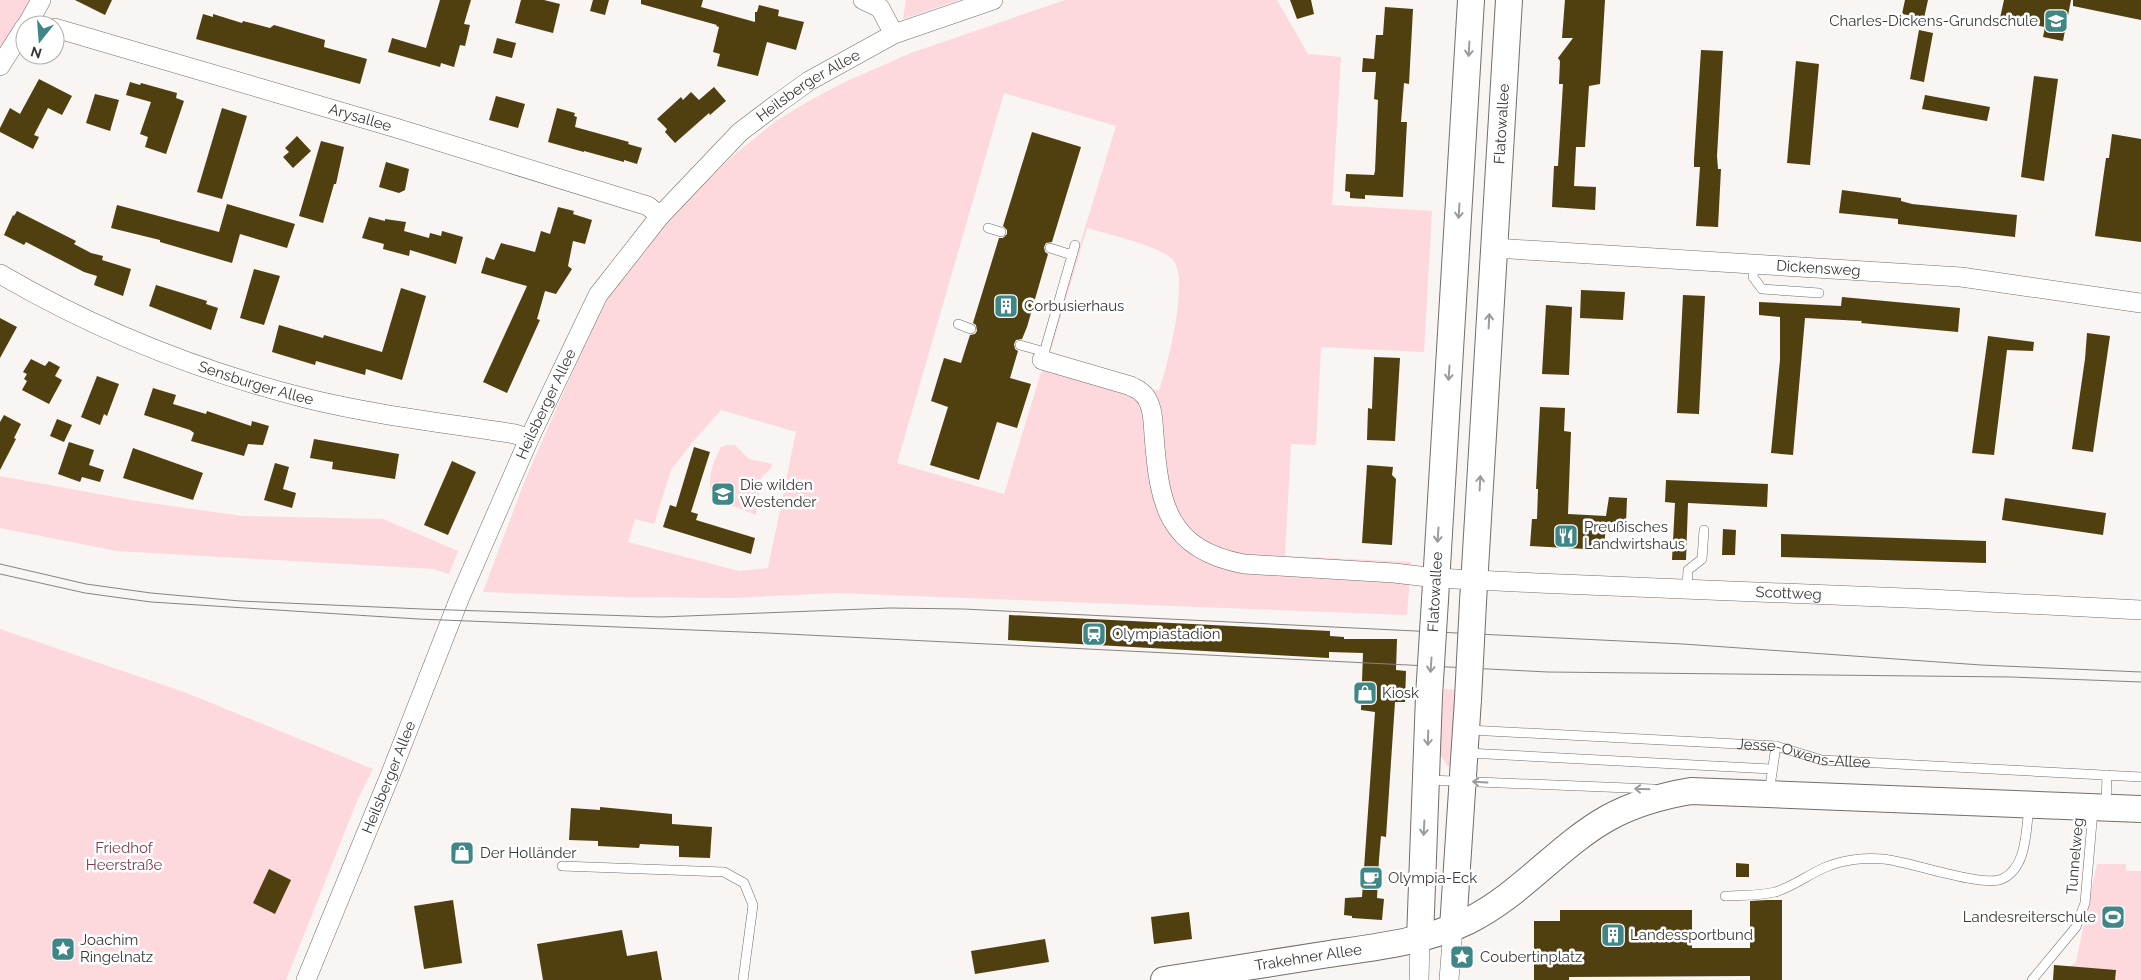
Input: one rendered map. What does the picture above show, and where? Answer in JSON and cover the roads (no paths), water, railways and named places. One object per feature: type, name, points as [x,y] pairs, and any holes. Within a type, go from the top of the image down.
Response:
[{"type":"main road","name":"Flatowallee","points":[[1420,939],[1419,923],[1427,780],[1429,696],[1471,0]]},
{"type":"main road","name":"Flatowallee","points":[[1452,928],[1468,699],[1509,0]]},
{"type":"main road","points":[[1457,246],[1494,248]]},
{"type":"main road","points":[[1452,928],[1470,920],[1508,896],[1584,834],[1609,817],[1662,796],[1770,782],[2030,804],[2141,809]]},
{"type":"main road","name":"Trakehner Allee","points":[[1164,980],[1400,944],[1452,928]]},
{"type":"street","points":[[35,15],[41,0]]},
{"type":"street","points":[[863,0],[880,8],[894,34]]},
{"type":"street","name":"Heilsberger Allee","points":[[306,980],[392,773],[460,597],[529,440],[598,295],[660,216],[740,132],[809,81],[894,34],[992,0]]},
{"type":"street","name":"Arysallee","points":[[65,31],[396,128],[648,206],[660,216]]},
{"type":"street","points":[[0,66],[15,46]]},
{"type":"street","name":"Dickensweg","points":[[1494,248],[1961,277],[2141,303]]},
{"type":"street","name":"Sensburger Allee","points":[[0,274],[44,300],[116,334],[245,381],[306,398],[370,411],[514,434],[529,440]]},
{"type":"street","name":"Scottweg","points":[[1044,356],[1131,386],[1142,392],[1153,416],[1158,482],[1166,512],[1178,530],[1207,554],[1228,562],[1394,572],[1436,588],[1473,591],[1687,589],[2141,610]]},
{"type":"street","points":[[1449,980],[1452,928]]},
{"type":"street","points":[[1419,980],[1420,939]]},
{"type":"lane","points":[[988,228],[1001,232]]},
{"type":"lane","points":[[1020,345],[1044,356],[1074,245]]},
{"type":"lane","points":[[1050,248],[1072,255]]},
{"type":"lane","points":[[1754,263],[1753,277],[1762,289],[1818,293]]},
{"type":"lane","points":[[958,324],[971,329]]},
{"type":"lane","points":[[1687,589],[1688,570],[1702,559],[1704,530]]},
{"type":"lane","points":[[1465,742],[1770,782],[1776,746]]},
{"type":"lane","name":"Jesse-Owens-Allee","points":[[1465,742],[1776,746],[1822,760],[2141,777]]},
{"type":"lane","name":"Tunnelweg","points":[[2032,980],[2076,927],[2085,903],[2099,807],[2107,775]]},
{"type":"lane","points":[[1427,780],[1691,791]]},
{"type":"lane","points":[[1725,896],[1754,895],[1776,891],[1828,866],[1863,859],[1883,859],[1918,865],[1978,881],[2002,879],[2008,875],[2022,856],[2030,804]]},
{"type":"lane","points":[[562,866],[724,872],[744,883],[753,905],[743,980]]},
{"type":"tram line","points":[[0,564],[86,584],[151,593],[240,601],[661,617],[890,608],[963,609],[1683,644],[1981,665],[2141,672]]},
{"type":"tram line","points":[[0,574],[85,593],[151,602],[418,619],[767,633],[1548,672],[2011,677],[2141,682]]},
{"type":"place","name":"Charles-Dickens-Grundschule","points":[[2056,21]]},
{"type":"place","name":"Corbusierhaus","points":[[1006,306]]},
{"type":"place","name":"Die wilden Westender","points":[[723,494]]},
{"type":"place","name":"Preußisches Landwirtshaus","points":[[1566,536]]},
{"type":"place","name":"Olympiastadion","points":[[1094,634]]},
{"type":"place","name":"Kiosk","points":[[1365,693]]},
{"type":"place","name":"Der Holländer","points":[[462,853]]},
{"type":"place","name":"Olympia-Eck","points":[[1371,878]]},
{"type":"place","name":"Landesreiterschule","points":[[2113,917]]},
{"type":"place","name":"Landessportbund","points":[[1613,935]]},
{"type":"place","name":"Joachim Ringelnatz","points":[[63,949]]},
{"type":"place","name":"Coubertinplatz","points":[[1462,957]]},
{"type":"park label","name":"Friedhof Heerstraße","points":[[124,856]]}]
